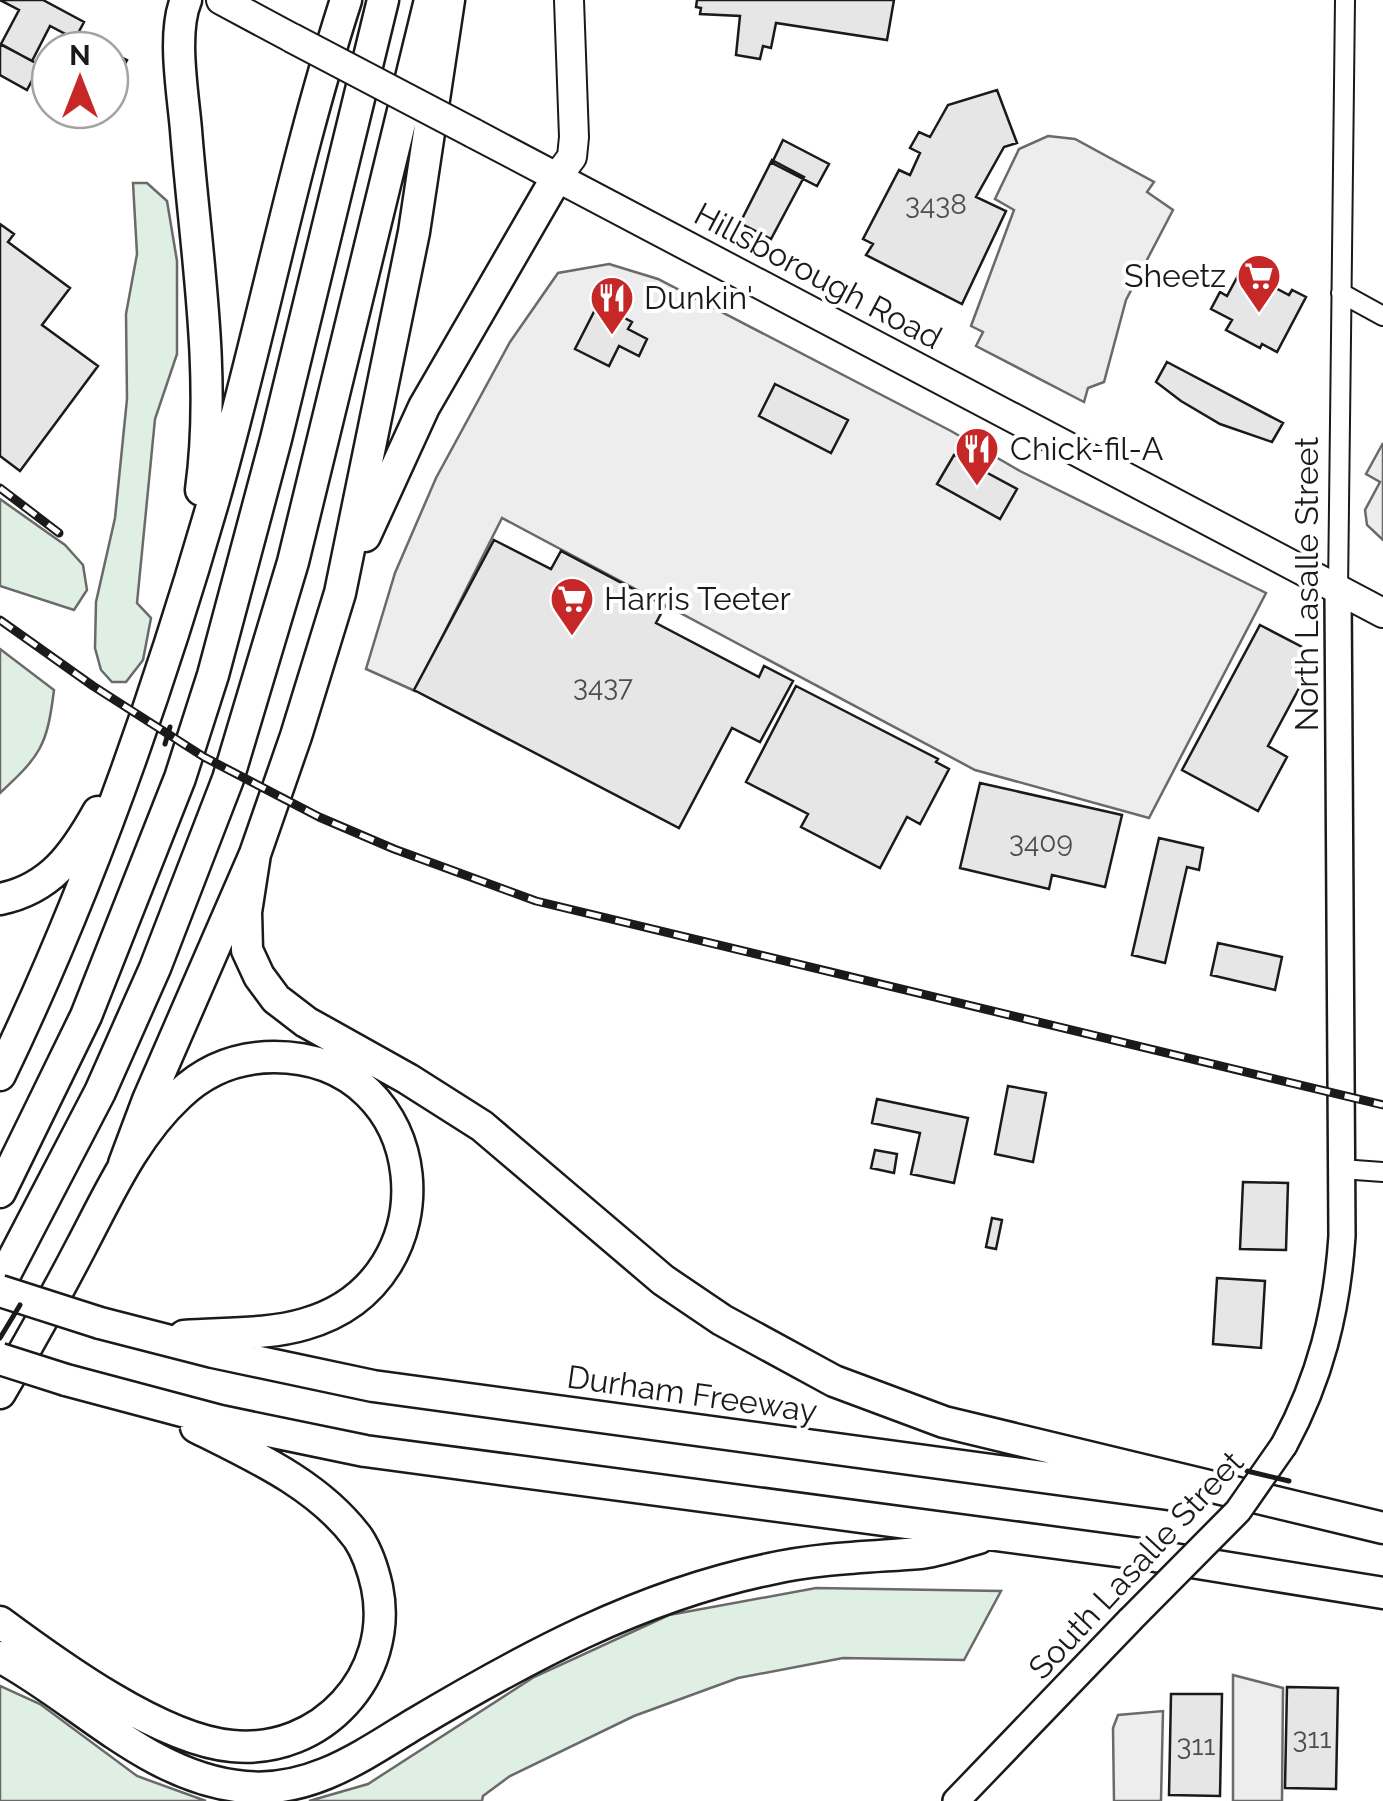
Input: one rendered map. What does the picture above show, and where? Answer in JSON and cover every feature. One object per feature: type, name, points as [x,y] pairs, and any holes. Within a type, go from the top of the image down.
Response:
[{"type":"highway","points":[[186,0],[180,20],[202,306],[206,432],[191,568]]},
{"type":"highway","points":[[0,1075],[88,880],[170,641],[213,502],[296,168],[346,0]]},
{"type":"highway","points":[[0,1192],[107,968],[191,744],[276,438],[383,0]]},
{"type":"highway","points":[[0,1288],[100,1092],[224,792],[293,562],[430,0]]},
{"type":"highway","points":[[0,1393],[40,1326],[124,1164],[255,854],[296,736],[340,592],[414,232],[449,0]]},
{"type":"highway","points":[[340,592],[424,408],[557,177]]},
{"type":"highway","points":[[0,899],[29,892],[64,864],[82,841],[134,744]]},
{"type":"highway","points":[[255,854],[246,912],[247,950],[276,999],[306,1022],[482,1126],[649,1269],[722,1320],[834,1381],[944,1422],[1383,1529]]},
{"type":"highway","points":[[124,1164],[177,1096],[210,1070],[248,1058],[295,1056],[344,1074],[370,1094],[394,1130],[407,1164],[408,1209],[400,1239],[383,1270],[358,1298],[304,1324],[156,1338]]},
{"type":"highway","name":"Durham Freeway","points":[[0,1288],[156,1338],[372,1386],[1005,1471],[1383,1529]]},
{"type":"highway","points":[[0,1359],[150,1404],[272,1434],[365,1451],[996,1534],[1383,1593]]},
{"type":"highway","points":[[0,1622],[137,1712],[203,1740],[233,1746],[287,1741],[320,1726],[352,1696],[370,1665],[379,1624],[373,1571],[357,1537],[322,1500],[295,1481],[150,1404]]},
{"type":"highway","points":[[0,1657],[135,1746],[171,1765],[212,1781],[243,1787],[292,1784],[345,1767],[564,1640],[660,1598],[774,1568],[854,1556],[924,1552],[996,1534]]},
{"type":"main road","name":"Hillsborough Road","points":[[221,0],[1383,613]]},
{"type":"main road","points":[[557,177],[572,157],[574,137],[569,0]]},
{"type":"street","name":"North Lasalle Street","points":[[1341,1169],[1338,591],[1344,0]]},
{"type":"street","points":[[1341,293],[1383,316]]},
{"type":"street","points":[[1341,1169],[1383,1172]]},
{"type":"street","name":"South Lasalle Street","points":[[956,1801],[1238,1511],[1284,1446],[1311,1388],[1336,1304],[1342,1236],[1341,1169]]},
{"type":"green space","points":[[133,183],[147,183],[167,201],[177,261],[177,354],[155,419],[137,603],[151,618],[143,660],[126,682],[112,682],[101,670],[95,648],[96,602],[115,518],[127,399],[126,314],[137,254]]},
{"type":"green space","points":[[0,499],[65,545],[83,565],[87,590],[74,610],[0,586]]},
{"type":"green space","points":[[0,649],[54,690],[40,748],[0,793]]},
{"type":"green space","points":[[816,1588],[1001,1591],[964,1660],[843,1658],[738,1678],[634,1716],[510,1776],[483,1796],[482,1801],[309,1801],[368,1784],[534,1677],[669,1615]]},
{"type":"green space","points":[[0,1686],[40,1704],[137,1776],[206,1801],[0,1801]]},
{"type":"shaded area","points":[[1048,136],[1075,139],[1154,182],[1147,192],[1173,210],[1126,300],[1104,382],[1088,388],[1084,402],[976,346],[983,332],[971,326],[1014,210],[995,199],[1019,149]]},
{"type":"shaded area","points":[[609,264],[658,279],[951,431],[1020,471],[1266,593],[1149,818],[975,770],[502,518],[415,691],[366,669],[395,573],[436,478],[510,342],[558,273]]},
{"type":"shaded area","points":[[1383,443],[1383,540],[1367,525],[1365,510],[1380,482],[1366,474]]},
{"type":"shaded area","points":[[1233,1675],[1283,1688],[1282,1801],[1233,1801]]},
{"type":"shaded area","points":[[1163,1711],[1161,1801],[1114,1801],[1113,1728],[1118,1715]]},
{"type":"building","points":[[0,0],[43,0],[84,22],[80,30],[50,26],[48,30],[30,30],[30,60],[1,44],[19,10]]},
{"type":"building","points":[[697,0],[894,0],[887,40],[776,23],[771,48],[763,46],[760,59],[736,55],[740,16],[700,14]]},
{"type":"building","points":[[0,44],[30,60],[27,90],[0,75]]},
{"type":"building","points":[[997,90],[1017,143],[1004,147],[976,197],[1006,211],[962,304],[866,255],[873,244],[863,239],[899,170],[910,175],[920,153],[910,148],[919,132],[930,137],[948,105]]},
{"type":"building","points":[[783,140],[829,164],[817,186],[772,163]]},
{"type":"building","points":[[772,160],[804,177],[771,239],[740,223]]},
{"type":"building","points":[[0,224],[14,234],[8,242],[70,288],[42,325],[98,366],[20,471],[0,456]]},
{"type":"building","name":"Sheetz","points":[[1241,270],[1289,295],[1292,290],[1306,297],[1277,352],[1262,344],[1260,348],[1226,330],[1232,320],[1211,309],[1220,292],[1227,296]]},
{"type":"building","name":"Dunkin'","points":[[598,304],[632,322],[628,329],[647,339],[639,356],[619,346],[609,366],[575,349]]},
{"type":"building","name":"Sheetz","points":[[1167,362],[1283,423],[1272,442],[1220,424],[1156,382]]},
{"type":"building","points":[[775,384],[848,420],[831,453],[759,416]]},
{"type":"building","name":"Chick-fil-A","points":[[954,455],[1017,489],[1000,519],[937,484]]},
{"type":"building","points":[[494,540],[551,569],[561,551],[665,606],[656,623],[759,677],[764,666],[793,681],[760,742],[732,728],[679,828],[414,690]]},
{"type":"building","points":[[1260,625],[1306,649],[1293,673],[1304,679],[1268,746],[1287,757],[1258,811],[1182,770]]},
{"type":"building","points":[[796,686],[938,759],[936,762],[949,769],[920,824],[907,817],[880,868],[801,827],[808,814],[746,782]]},
{"type":"building","points":[[980,783],[1122,815],[1105,887],[1052,875],[1049,889],[960,868]]},
{"type":"building","points":[[1159,838],[1203,848],[1199,870],[1187,867],[1165,963],[1132,955]]},
{"type":"building","points":[[1218,943],[1282,957],[1275,990],[1211,975]]},
{"type":"building","points":[[1008,1086],[1046,1093],[1033,1162],[995,1154]]},
{"type":"building","points":[[877,1099],[968,1118],[954,1183],[911,1174],[920,1133],[872,1123]]},
{"type":"building","points":[[875,1150],[897,1154],[894,1173],[871,1168]]},
{"type":"building","points":[[1243,1182],[1288,1183],[1286,1250],[1240,1249]]},
{"type":"building","points":[[992,1218],[1002,1220],[996,1249],[986,1247]]},
{"type":"building","points":[[1217,1278],[1265,1281],[1261,1348],[1213,1344]]},
{"type":"building","points":[[1287,1687],[1338,1688],[1336,1789],[1285,1788]]},
{"type":"building","points":[[1171,1694],[1222,1694],[1220,1796],[1169,1795]]},
{"type":"railway","points":[[0,488],[59,533]]},
{"type":"railway","points":[[0,620],[204,757],[319,817],[536,901],[1383,1105]]},
{"type":"wall","points":[[165,744],[170,727]]},
{"type":"wall","points":[[0,1338],[20,1305]]},
{"type":"wall","points":[[1247,1471],[1289,1481]]},
{"type":"place","name":"Sheetz","points":[[1259,314]]},
{"type":"place","name":"Dunkin'","points":[[612,336]]},
{"type":"place","name":"Chick-fil-A","points":[[977,487]]},
{"type":"place","name":"Harris Teeter","points":[[572,637]]}]
